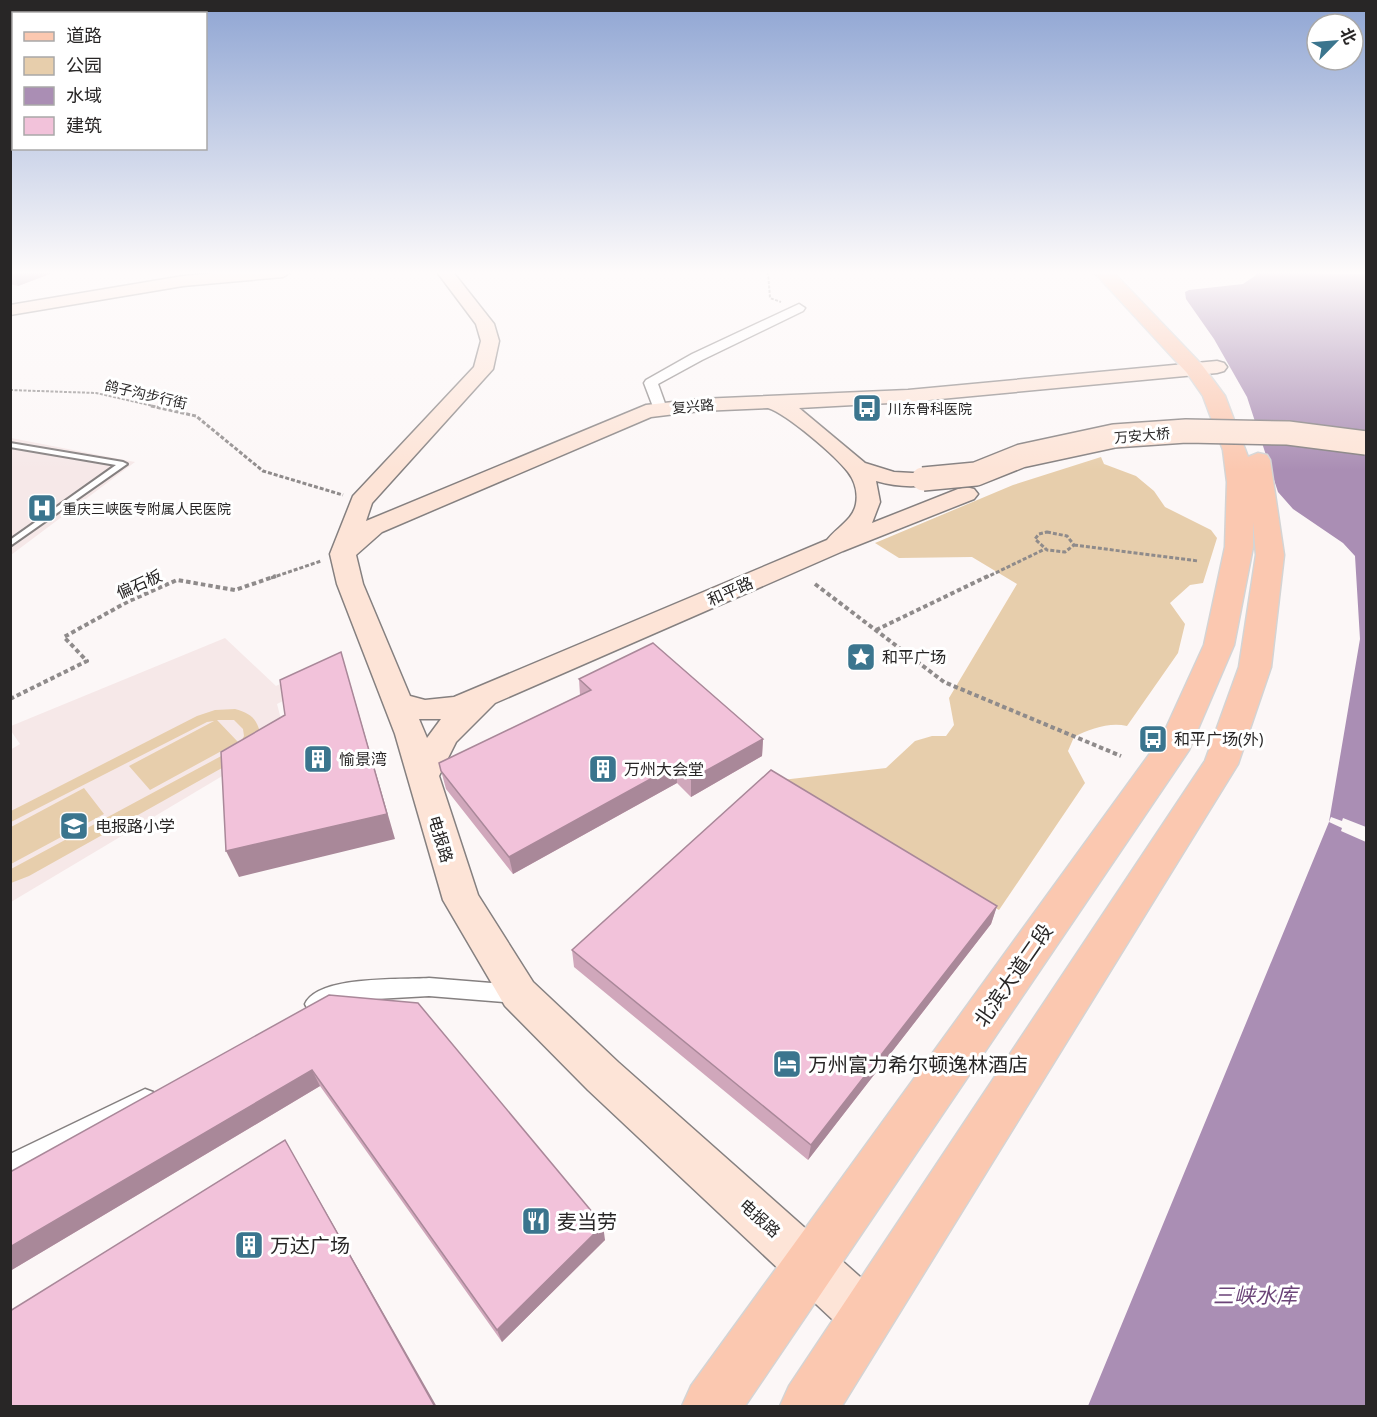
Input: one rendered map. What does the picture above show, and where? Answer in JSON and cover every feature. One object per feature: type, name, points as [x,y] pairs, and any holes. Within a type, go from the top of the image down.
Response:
[{"type":"main road","points":[[343,554],[361,502],[483,369],[489,338]]},
{"type":"main road","points":[[1174,338],[1206,368],[1235,450],[1255,551]]},
{"type":"main road","points":[[809,1407],[1221,764],[1255,667],[1257,455],[1238,402],[1181,338]]},
{"type":"main road","name":"复兴路","points":[[343,554],[373,526],[646,411],[765,400],[840,400],[1206,368]]},
{"type":"main road","points":[[765,400],[783,406],[802,419],[858,468],[866,483],[868,502],[862,518],[834,546]]},
{"type":"main road","points":[[802,419],[805,410],[818,404],[840,400]]},
{"type":"main road","name":"万安大桥","points":[[858,468],[893,479],[923,479],[976,474],[1021,456],[1114,436],[1186,431],[1277,433],[1366,443]]},
{"type":"main road","name":"万安大桥","points":[[966,494],[1073,456],[1130,445],[1199,440],[1255,441],[1299,442],[1366,450]]},
{"type":"main road","name":"和平路","points":[[398,704],[425,710],[458,707],[496,693],[834,546],[966,494]]},
{"type":"main road","points":[[361,502],[363,513],[370,518],[382,519],[407,511]]},
{"type":"main road","name":"北滨大道二段","points":[[711,1407],[1177,741],[1219,645],[1255,551]]},
{"type":"main road","name":"电报路","points":[[343,554],[350,584],[398,704],[461,900],[519,994],[603,1076],[867,1317]]},
{"type":"main road","name":"和平路","points":[[422,778],[439,741],[458,718],[496,693]]},
{"type":"street","points":[[660,409],[651,383],[736,338]]},
{"type":"street","points":[[296,1015],[338,992],[429,987],[519,994]]},
{"type":"street","points":[[10,1166],[162,1090]]},
{"type":"lane","points":[[10,445],[123,464],[10,544]]},
{"type":"path","name":"鸽子沟步行街","points":[[10,390],[96,393],[196,416],[263,471],[361,502]]},
{"type":"path","points":[[1047,532],[1066,536],[1072,540],[1074,545],[1071,550],[1064,552],[1045,549],[1035,539],[1039,534],[1047,532]]},
{"type":"path","points":[[1074,545],[1198,561]]},
{"type":"path","points":[[876,630],[1045,549]]},
{"type":"path","name":"偏石板","points":[[10,699],[87,661],[64,637],[129,601],[177,580],[235,590],[343,554]]},
{"type":"path","points":[[815,584],[944,681],[1121,756]]},
{"type":"shaded area","name":"重庆三峡医专附属人民医院","points":[[11,438],[135,462],[11,555]]},
{"type":"shaded area","name":"电报路小学","points":[[225,638],[276,686],[334,658],[344,670],[277,704],[286,738],[11,902],[10,750],[20,744],[11,731],[11,726]]},
{"type":"green space","points":[[1101,457],[1104,464],[1136,476],[1154,491],[1165,507],[1211,530],[1217,538],[1203,583],[1190,585],[1170,603],[1185,624],[1178,653],[1127,726],[1100,727],[1074,737],[1068,751],[1085,783],[999,910],[782,780],[886,768],[915,741],[932,736],[946,736],[954,725],[949,698],[1017,584],[972,557],[899,558],[875,543],[1013,485]]},
{"type":"green space","points":[[235,709],[251,716],[260,732],[247,754],[29,876],[11,883],[11,869],[238,747],[244,736],[243,729],[234,720],[217,720],[238,742],[150,790],[129,766],[214,721],[207,722],[11,822],[11,811],[197,716],[215,710]]},
{"type":"green space","points":[[84,788],[104,814],[11,864],[11,827]]},
{"type":"water","name":"三峡水库","points":[[1366,338],[1366,1406],[1088,1406],[1329,822],[1360,639],[1355,556],[1343,543],[1293,509],[1278,492],[1247,397],[1214,339]]},
{"type":"pier","points":[[1331,817],[1342,821],[1343,818],[1366,827],[1366,842],[1341,831],[1342,828],[1329,822]]},
{"type":"building","name":"万州大会堂","points":[[653,643],[763,739],[691,779],[676,765],[509,857],[441,771],[439,763],[591,690],[579,679]]},
{"type":"building","name":"愉景湾","points":[[341,652],[387,814],[226,851],[221,752],[285,715],[280,680]]},
{"type":"building","name":"万州富力希尔顿逸林酒店","points":[[771,770],[997,906],[811,1145],[572,950]]},
{"type":"building","points":[[329,995],[418,1003],[603,1225],[497,1330],[312,1070],[10,1247],[10,1172]]},
{"type":"building","name":"万达广场","points":[[285,1140],[435,1407],[10,1407],[10,1311]]},
{"type":"place","name":"川东骨科医院","points":[[867,408]]},
{"type":"place","name":"重庆三峡医专附属人民医院","points":[[42,508]]},
{"type":"place","name":"和平广场","points":[[861,657]]},
{"type":"place","name":"和平广场(外)","points":[[1153,739]]},
{"type":"place","name":"愉景湾","points":[[318,759]]},
{"type":"place","name":"万州大会堂","points":[[603,769]]},
{"type":"place","name":"电报路小学","points":[[74,826]]},
{"type":"place","name":"万州富力希尔顿逸林酒店","points":[[787,1064]]},
{"type":"place","name":"麦当劳","points":[[536,1221]]},
{"type":"place","name":"万达广场","points":[[249,1245]]}]
